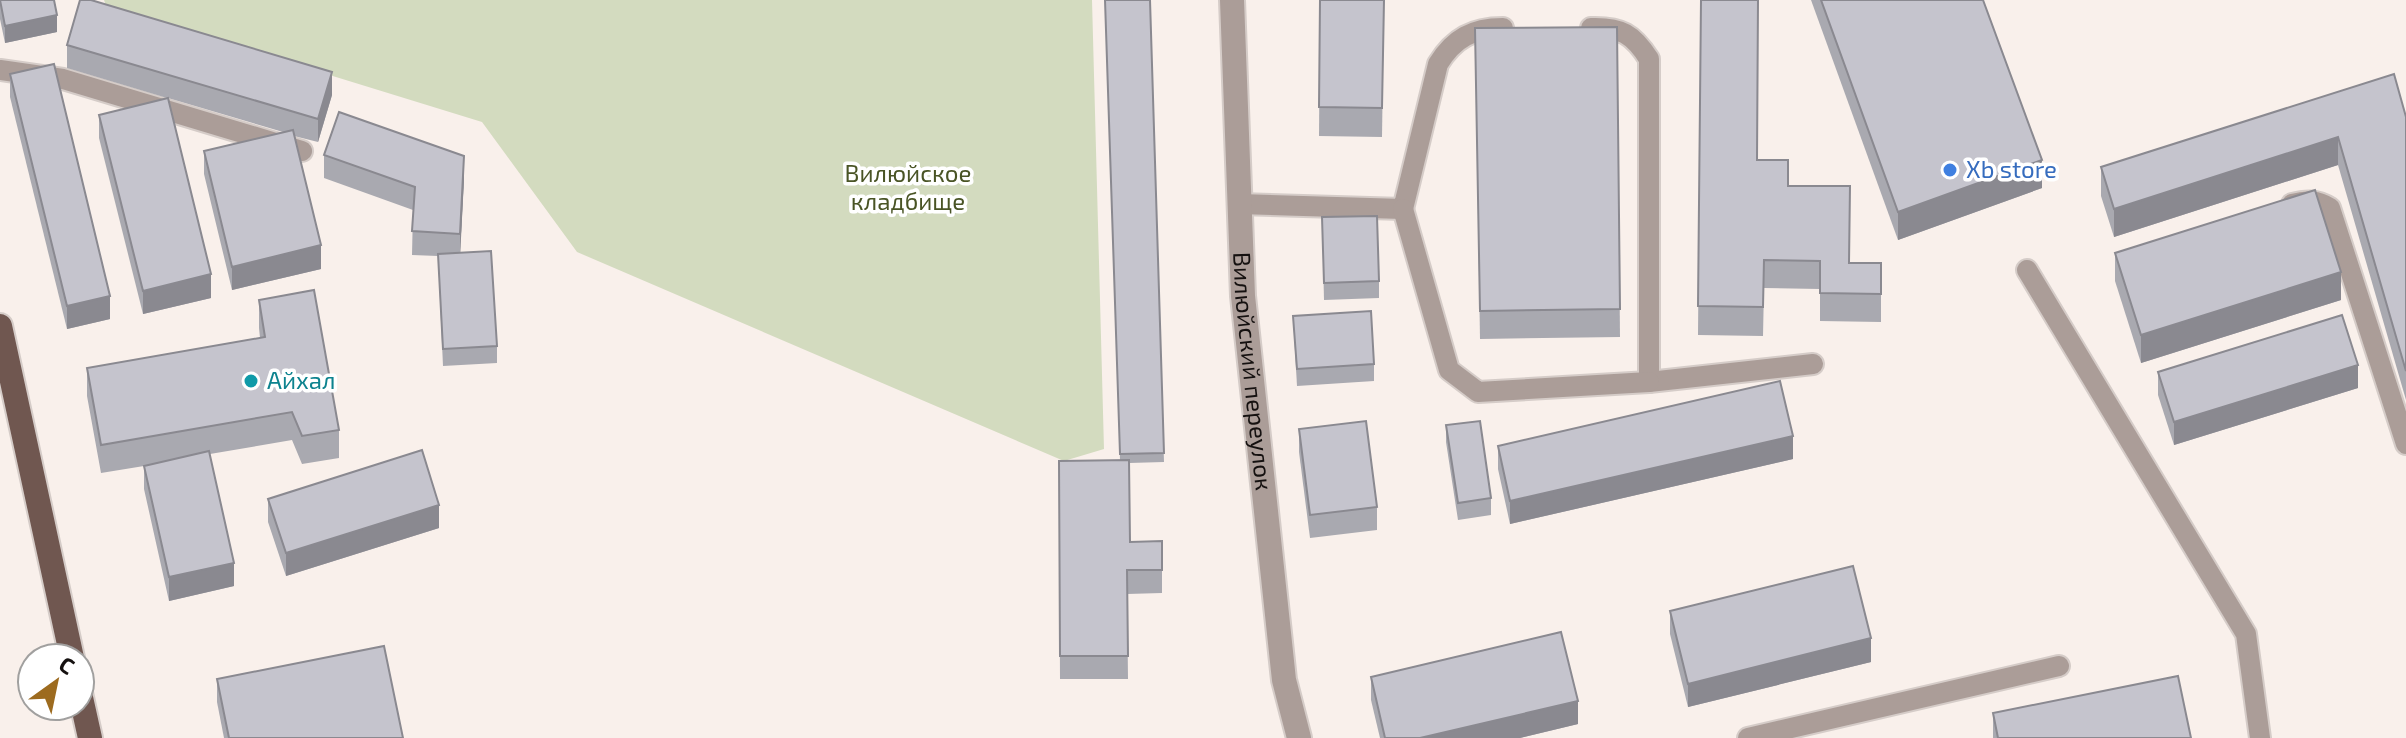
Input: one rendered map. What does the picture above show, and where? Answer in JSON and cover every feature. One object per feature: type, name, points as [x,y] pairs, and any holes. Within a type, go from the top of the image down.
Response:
[{"type":"main road","points":[[0,326],[8,402],[68,642]]},
{"type":"street","name":"Вилюйский переулок","points":[[1232,0],[1243,296],[1284,680],[1299,738]]},
{"type":"lane","points":[[1571,28],[1614,27],[1635,36],[1649,59],[1649,382]]},
{"type":"lane","points":[[1528,28],[1485,28],[1466,34],[1448,49],[1438,64],[1403,209],[1449,370],[1478,392],[1649,382],[1813,364]]},
{"type":"lane","points":[[0,70],[63,79],[302,151]]},
{"type":"lane","points":[[2277,209],[2305,200],[2320,202],[2330,208],[2406,444]]},
{"type":"lane","points":[[1239,204],[1403,209]]},
{"type":"lane","points":[[2027,270],[2246,634],[2260,738]]},
{"type":"lane","points":[[1748,738],[2059,666]]},
{"type":"green space","name":"Вилюйское кладбище","points":[[104,0],[1092,0],[1104,449],[1064,461],[577,252],[482,122],[106,6]]},
{"type":"building","points":[[0,0],[54,0],[57,15],[5,26]]},
{"type":"building","points":[[80,0],[91,0],[332,72],[318,119],[67,45]]},
{"type":"building","points":[[1105,0],[1150,0],[1164,453],[1120,454]]},
{"type":"building","points":[[1320,0],[1384,0],[1382,108],[1319,107]]},
{"type":"building","points":[[1701,0],[1758,0],[1757,160],[1788,160],[1788,186],[1850,186],[1849,263],[1881,263],[1881,294],[1820,293],[1820,261],[1764,260],[1763,307],[1698,306]]},
{"type":"building","points":[[1821,0],[1983,0],[2042,160],[1898,212]]},
{"type":"building","points":[[1617,27],[1620,309],[1480,311],[1475,28]]},
{"type":"building","points":[[54,64],[110,296],[67,306],[10,74]]},
{"type":"building","points":[[2394,74],[2406,117],[2406,371],[2338,137],[2114,209],[2101,167]]},
{"type":"building","points":[[168,98],[211,274],[143,291],[99,115]]},
{"type":"building","points":[[339,112],[464,156],[460,234],[412,231],[415,187],[324,155]]},
{"type":"building","points":[[293,130],[321,245],[232,267],[204,151]]},
{"type":"building","points":[[2315,190],[2341,272],[2141,335],[2115,253]]},
{"type":"building","points":[[1377,216],[1379,281],[1324,283],[1322,217]]},
{"type":"building","points":[[491,251],[497,346],[443,349],[438,254]]},
{"type":"building","name":"Айхал","points":[[314,290],[339,430],[302,436],[292,412],[101,445],[87,368],[265,337],[259,300]]},
{"type":"building","points":[[1371,311],[1374,364],[1297,369],[1293,316]]},
{"type":"building","points":[[2342,315],[2358,365],[2174,422],[2158,372]]},
{"type":"building","points":[[1780,381],[1793,436],[1510,501],[1498,446]]},
{"type":"building","points":[[1366,421],[1377,507],[1310,515],[1299,429]]},
{"type":"building","points":[[1480,421],[1491,498],[1458,503],[1446,425]]},
{"type":"building","points":[[422,450],[439,505],[286,553],[268,499]]},
{"type":"building","points":[[209,451],[234,563],[169,577],[144,466]]},
{"type":"building","points":[[1129,460],[1130,542],[1162,541],[1162,570],[1127,570],[1128,656],[1060,656],[1059,461]]},
{"type":"building","points":[[1853,566],[1871,638],[1688,684],[1670,611]]},
{"type":"building","points":[[1561,632],[1578,701],[1420,738],[1385,738],[1371,677]]},
{"type":"building","points":[[384,646],[403,738],[229,738],[217,679]]},
{"type":"building","points":[[2178,676],[2191,738],[1998,738],[1993,713]]},
{"type":"place","name":"Xb store","points":[[1950,170]]},
{"type":"place","name":"Айхал","points":[[251,381]]}]
